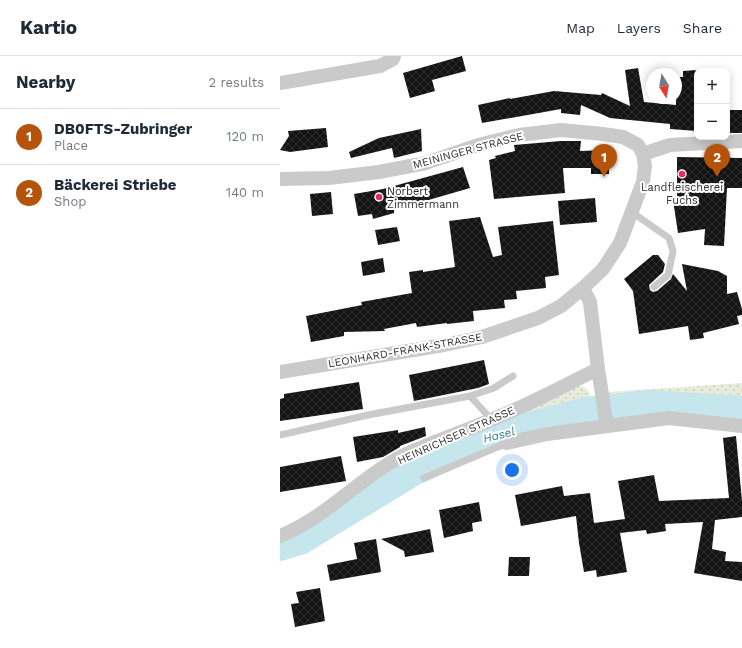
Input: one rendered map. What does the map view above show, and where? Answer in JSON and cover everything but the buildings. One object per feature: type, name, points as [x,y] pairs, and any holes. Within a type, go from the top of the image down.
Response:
[{"type":"street","points":[[280,84],[380,66],[393,59],[394,56]]},
{"type":"street","name":"MEININGER STRASSE","points":[[280,179],[329,178],[380,172],[426,163],[478,145],[519,135],[561,130],[624,137],[638,145],[643,154]]},
{"type":"street","points":[[643,154],[670,145],[742,142]]},
{"type":"street","name":"LEONHARD-FRANK-STRASSE","points":[[280,372],[444,345],[482,337],[538,318],[561,306],[603,269],[620,244],[644,182],[645,166],[643,154]]},
{"type":"street","points":[[583,288],[590,302],[602,400],[607,426]]},
{"type":"street","name":"HEINRICHSER STRASSE","points":[[280,536],[294,531],[323,512],[363,481],[404,456],[492,420],[598,369]]},
{"type":"street","points":[[507,443],[547,434],[669,418],[742,426]]},
{"type":"lane","points":[[632,213],[669,238],[673,252],[668,275],[654,287]]},
{"type":"lane","points":[[280,435],[368,415],[470,396],[494,388],[513,376]]},
{"type":"lane","points":[[470,396],[492,420]]},
{"type":"lane","points":[[424,478],[507,443]]},
{"type":"green space","points":[[742,383],[742,418],[697,416],[692,410],[614,416],[608,392]]},
{"type":"green space","points":[[571,385],[585,388],[589,392],[592,400],[539,410],[508,419]]},
{"type":"waterway","name":"Hasel","points":[[280,546],[300,540],[413,471],[483,439],[587,412],[649,405],[742,411]]},
{"type":"place","name":"Landfleischerei Fuchs","points":[[682,174]]},
{"type":"place","name":"DB0FTS-Zubringer","points":[[604,177]]},
{"type":"place","name":"Bäckerei Striebe","points":[[717,177]]},
{"type":"place","name":"Norbert Zimmermann","points":[[379,197]]}]
